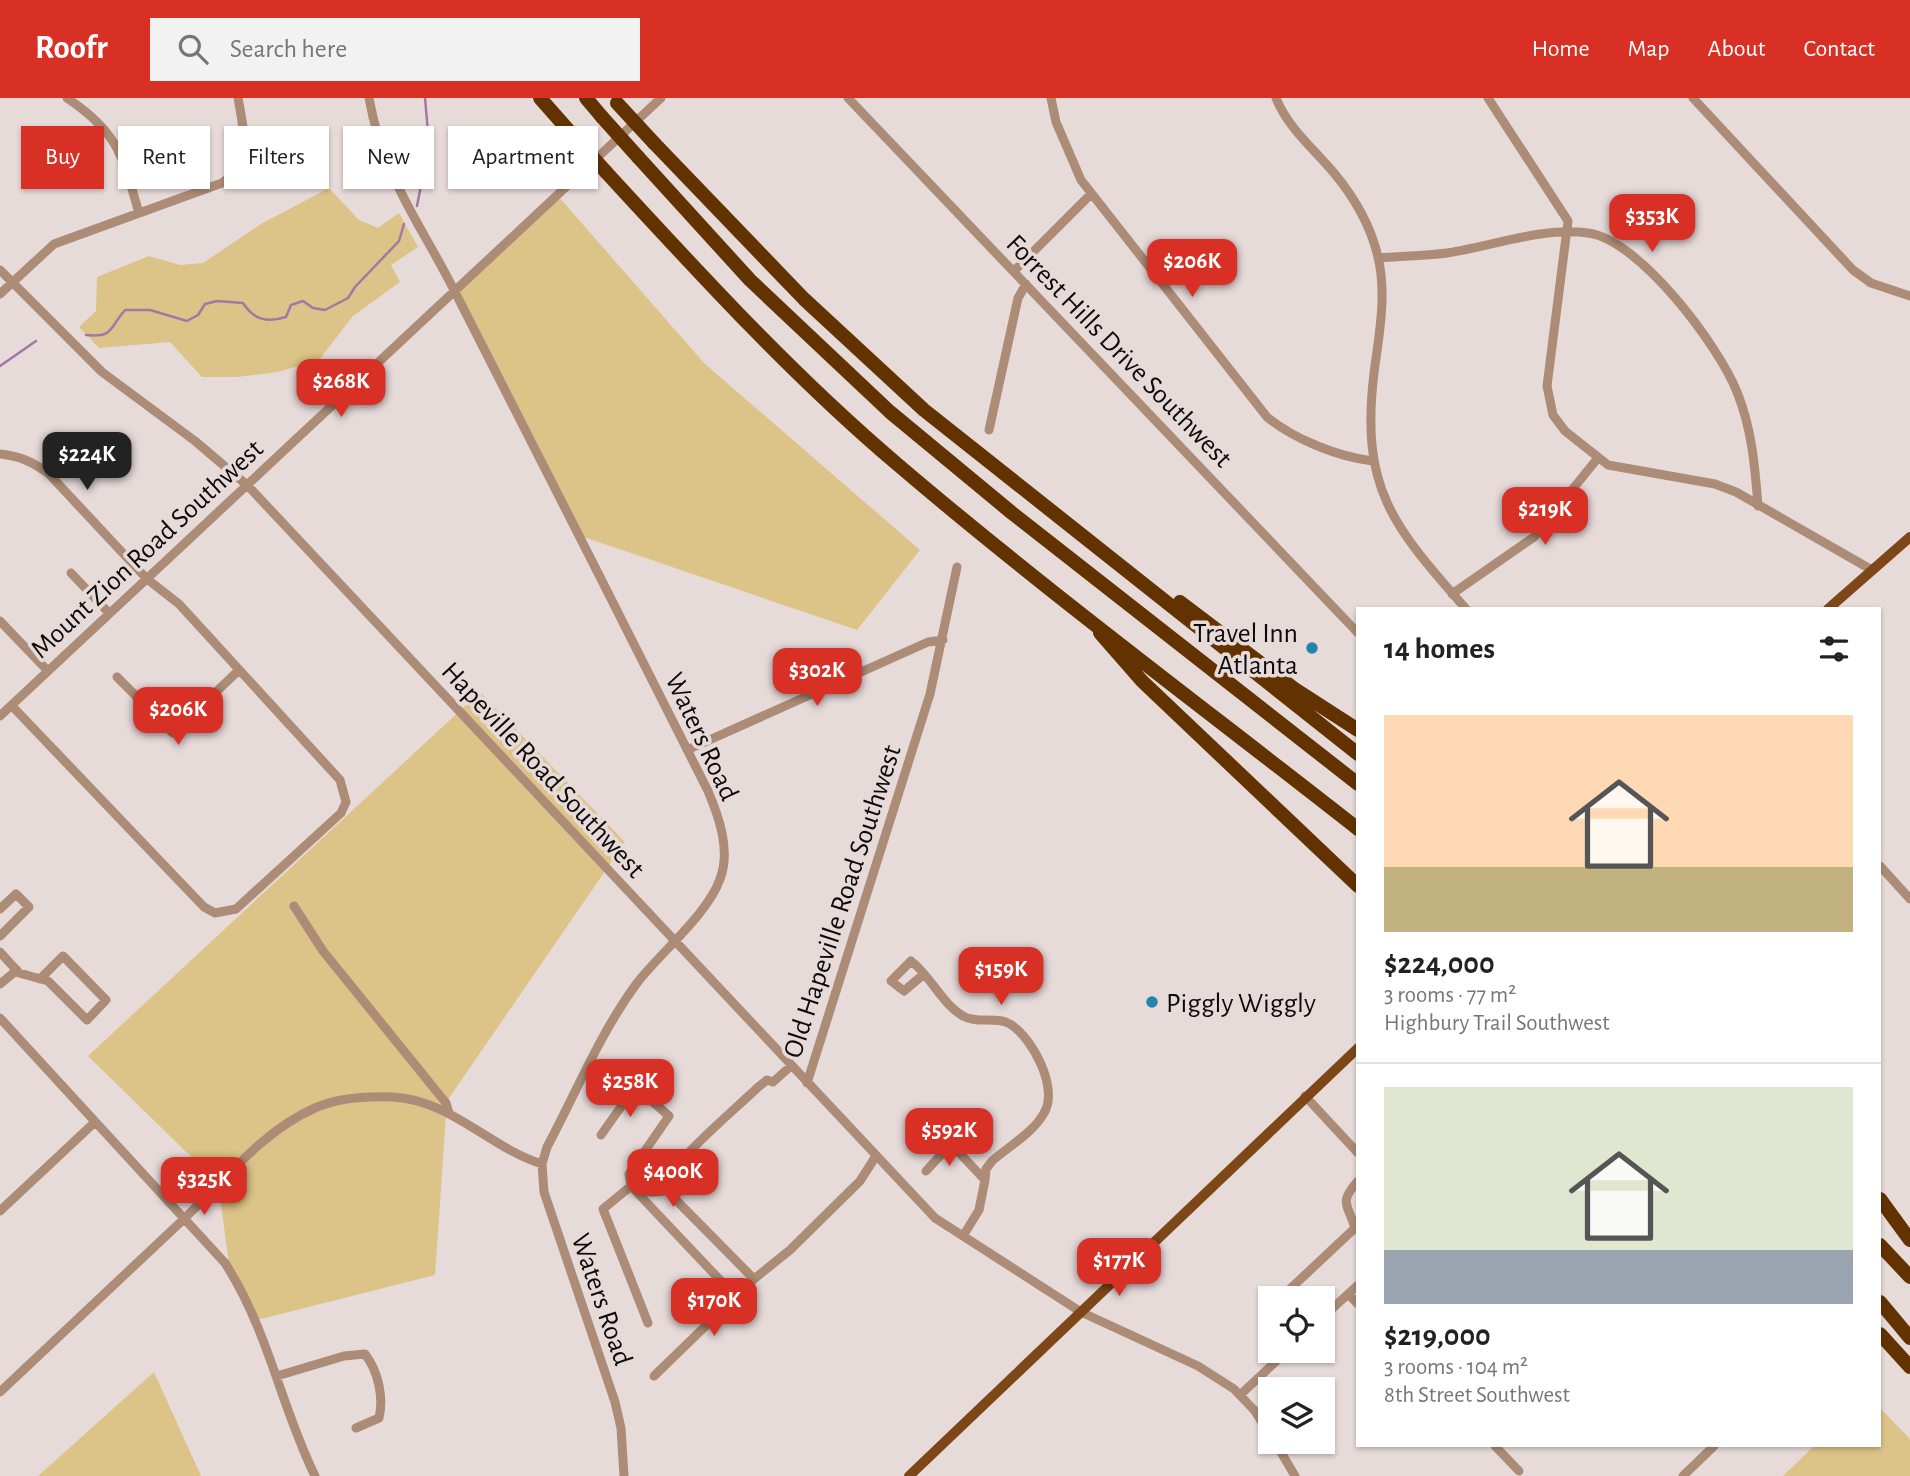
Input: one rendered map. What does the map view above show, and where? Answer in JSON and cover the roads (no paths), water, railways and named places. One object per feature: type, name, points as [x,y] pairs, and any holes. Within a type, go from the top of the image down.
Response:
[{"type":"highway","points":[[540,98],[718,295],[805,381],[896,463],[1088,618],[1356,827]]},
{"type":"highway","points":[[586,98],[750,280],[890,412],[1012,513],[1356,782]]},
{"type":"highway","points":[[614,101],[716,210],[863,356],[923,410],[1356,752]]},
{"type":"highway","points":[[1063,523],[1127,562],[1296,690],[1356,729]]},
{"type":"highway","points":[[1088,618],[1142,681],[1356,884]]},
{"type":"highway","points":[[1881,1200],[1910,1240]]},
{"type":"highway","points":[[1881,1210],[1910,1240]]},
{"type":"highway","points":[[1881,1246],[1910,1277]]},
{"type":"highway","points":[[1881,1293],[1910,1324]]},
{"type":"highway","points":[[1881,1303],[1910,1338]]},
{"type":"highway","points":[[1881,1335],[1910,1367]]},
{"type":"main road","points":[[1830,607],[1910,537]]},
{"type":"main road","points":[[909,1476],[1356,1050]]},
{"type":"street","points":[[67,98],[101,123],[113,138],[121,154],[139,213]]},
{"type":"street","points":[[0,294],[54,244],[222,183],[234,173],[241,162],[245,147],[238,98]]},
{"type":"street","name":"Waters Road","points":[[369,98],[380,149],[392,178],[455,292],[716,811],[724,862],[714,893],[638,982],[617,1013],[542,1164],[541,1178],[547,1204],[615,1402],[621,1428],[624,1476]]},
{"type":"street","name":"Mount Zion Road Southwest","points":[[0,716],[661,98]]},
{"type":"street","name":"Forrest Hills Drive Southwest","points":[[848,98],[1356,631]]},
{"type":"street","points":[[1051,98],[1056,122],[1070,160],[1091,194],[1266,417],[1291,433],[1357,459],[1373,461]]},
{"type":"street","points":[[1276,98],[1291,126],[1350,194],[1367,224],[1378,258],[1382,295],[1370,405],[1373,461],[1380,488],[1398,527],[1464,607]]},
{"type":"street","points":[[1488,98],[1564,211],[1568,232],[1547,398],[1553,415],[1565,431],[1597,459],[1620,469],[1715,484],[1872,570]]},
{"type":"street","points":[[1693,98],[1853,270],[1871,283],[1910,296]]},
{"type":"street","points":[[1014,271],[1091,194]]},
{"type":"street","points":[[1378,258],[1446,253],[1546,233],[1568,232],[1608,239],[1649,270],[1668,289],[1715,350],[1737,391],[1751,437],[1758,506]]},
{"type":"street","name":"Hapeville Road Southwest","points":[[0,270],[102,372],[195,441],[248,486],[807,1083]]},
{"type":"street","points":[[989,430],[1018,298],[1026,284]]},
{"type":"street","points":[[0,454],[16,456],[34,463],[49,474],[147,579],[179,604],[340,780],[346,802],[341,814],[236,909],[215,913],[204,907],[12,706]]},
{"type":"street","points":[[1452,594],[1534,537],[1597,459]]},
{"type":"street","name":"Old Hapeville Road Southwest","points":[[957,567],[943,640],[914,747],[807,1083],[935,1218],[1081,1312],[1198,1366],[1240,1395],[1258,1419]]},
{"type":"street","points":[[71,573],[109,613]]},
{"type":"street","points":[[0,621],[47,670]]},
{"type":"street","points":[[687,750],[928,642],[943,640]]},
{"type":"street","points":[[117,677],[173,733],[239,671]]},
{"type":"street","points":[[1881,867],[1910,899]]},
{"type":"street","points":[[0,909],[16,894],[29,907],[0,936]]},
{"type":"street","points":[[294,906],[323,951],[446,1103],[449,1113]]},
{"type":"street","points":[[0,952],[17,970],[40,979],[48,981],[87,1020],[106,1000],[63,956],[40,979]]},
{"type":"street","points":[[0,984],[17,970]]},
{"type":"street","points":[[924,974],[961,1015],[1009,1023],[1036,1049],[1049,1098],[1045,1112],[986,1169],[979,1210],[963,1236]]},
{"type":"street","points":[[0,1018],[225,1263],[248,1299],[299,1444],[315,1476]]},
{"type":"street","points":[[611,1065],[669,1116],[629,1174],[631,1186],[736,1297]]},
{"type":"street","points":[[754,1279],[676,1200],[670,1179],[679,1163],[757,1088],[767,1080],[773,1082],[790,1066]]},
{"type":"street","points":[[601,1135],[635,1087]]},
{"type":"street","points":[[1305,1096],[1356,1151]]},
{"type":"street","points":[[0,1392],[256,1148],[316,1107],[355,1099],[393,1097],[421,1101],[449,1113],[528,1160],[542,1164]]},
{"type":"street","points":[[0,1211],[95,1122]]},
{"type":"street","points":[[926,1171],[951,1144],[985,1180]]},
{"type":"street","points":[[654,1376],[860,1181],[867,1165],[876,1156]]},
{"type":"street","points":[[1293,1286],[1355,1228],[1345,1203],[1346,1194],[1356,1183]]},
{"type":"street","points":[[631,1186],[646,1193],[671,1189]]},
{"type":"street","points":[[631,1186],[603,1209],[648,1323]]},
{"type":"street","points":[[1335,1306],[1356,1286]]},
{"type":"street","points":[[1348,1294],[1356,1302]]},
{"type":"street","points":[[276,1376],[344,1356],[365,1354],[373,1365],[382,1404],[379,1418],[356,1428]]},
{"type":"street","points":[[1240,1395],[1274,1363]]},
{"type":"street","points":[[1496,1447],[1519,1471]]},
{"type":"street","points":[[1683,1476],[1713,1447]]},
{"type":"street","points":[[1282,1454],[1295,1476]]},
{"type":"waterway","points":[[417,206],[429,144],[425,98]]},
{"type":"waterway","points":[[86,335],[106,333],[125,310],[150,310],[187,321],[198,315],[205,304],[217,301],[243,303],[256,316],[267,320],[286,317],[291,305],[303,301],[313,308],[325,310],[348,298],[355,287],[399,241],[404,224]]},
{"type":"waterway","points":[[0,366],[36,341]]},
{"type":"place","name":"Travel Inn Atlanta","points":[[1312,648]]},
{"type":"place","name":"Piggly Wiggly","points":[[1152,1002]]}]
